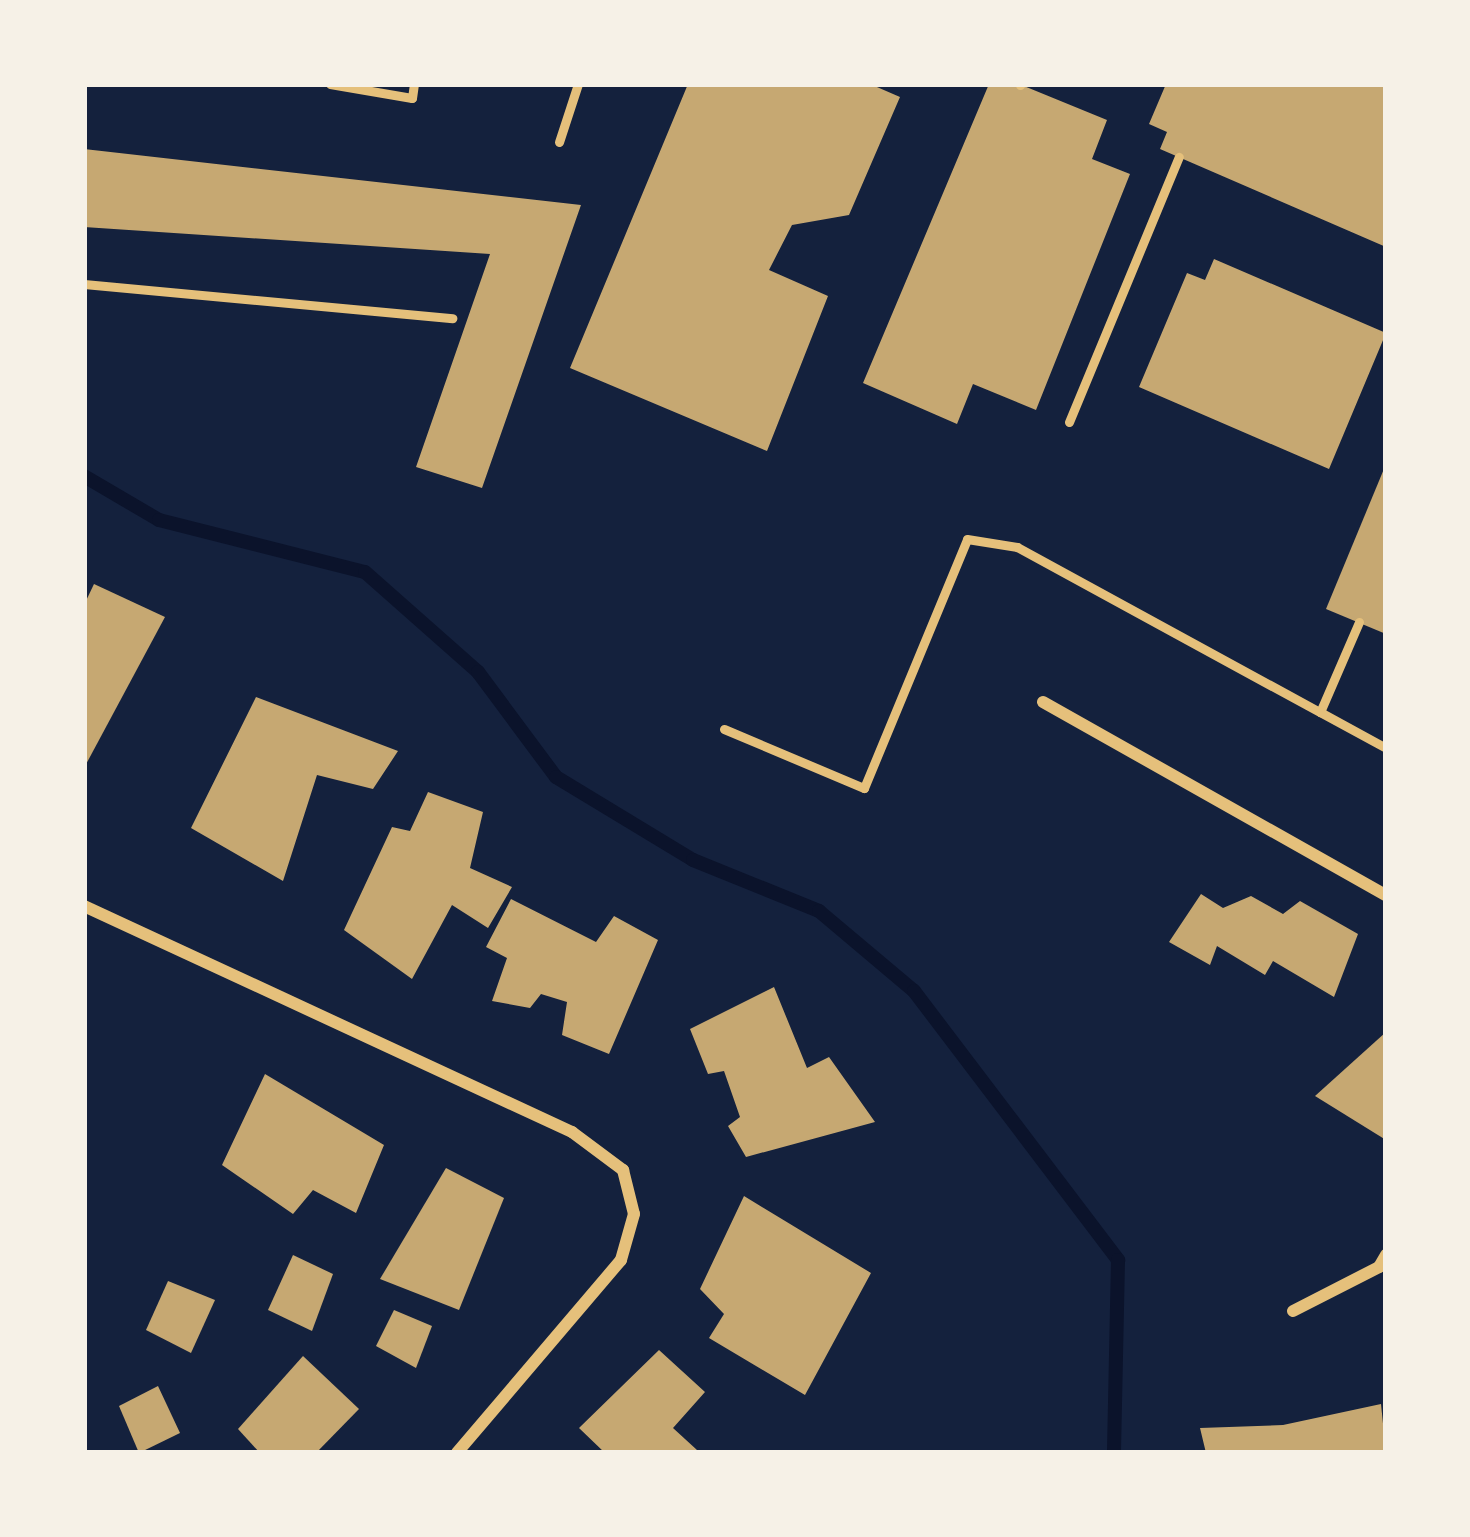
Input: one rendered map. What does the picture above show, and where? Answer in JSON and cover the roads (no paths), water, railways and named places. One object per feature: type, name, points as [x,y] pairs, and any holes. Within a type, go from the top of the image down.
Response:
[{"type":"street","points":[[1043,702],[1386,895]]},
{"type":"street","points":[[84,906],[572,1132],[623,1171],[634,1214],[621,1260],[457,1453]]},
{"type":"street","points":[[1293,1311],[1378,1267],[1386,1255]]},
{"type":"lane","points":[[330,84],[412,98],[414,84]]},
{"type":"lane","points":[[560,142],[578,84]]},
{"type":"lane","points":[[1070,422],[1179,157]]},
{"type":"lane","points":[[84,284],[452,318]]},
{"type":"lane","points":[[724,729],[864,788],[967,539],[1017,547],[1386,748]]},
{"type":"lane","points":[[1320,712],[1358,622]]},
{"type":"waterway","points":[[84,476],[159,520],[365,572],[478,672],[556,777],[693,860],[819,911],[914,991],[1118,1260],[1114,1453]]}]
